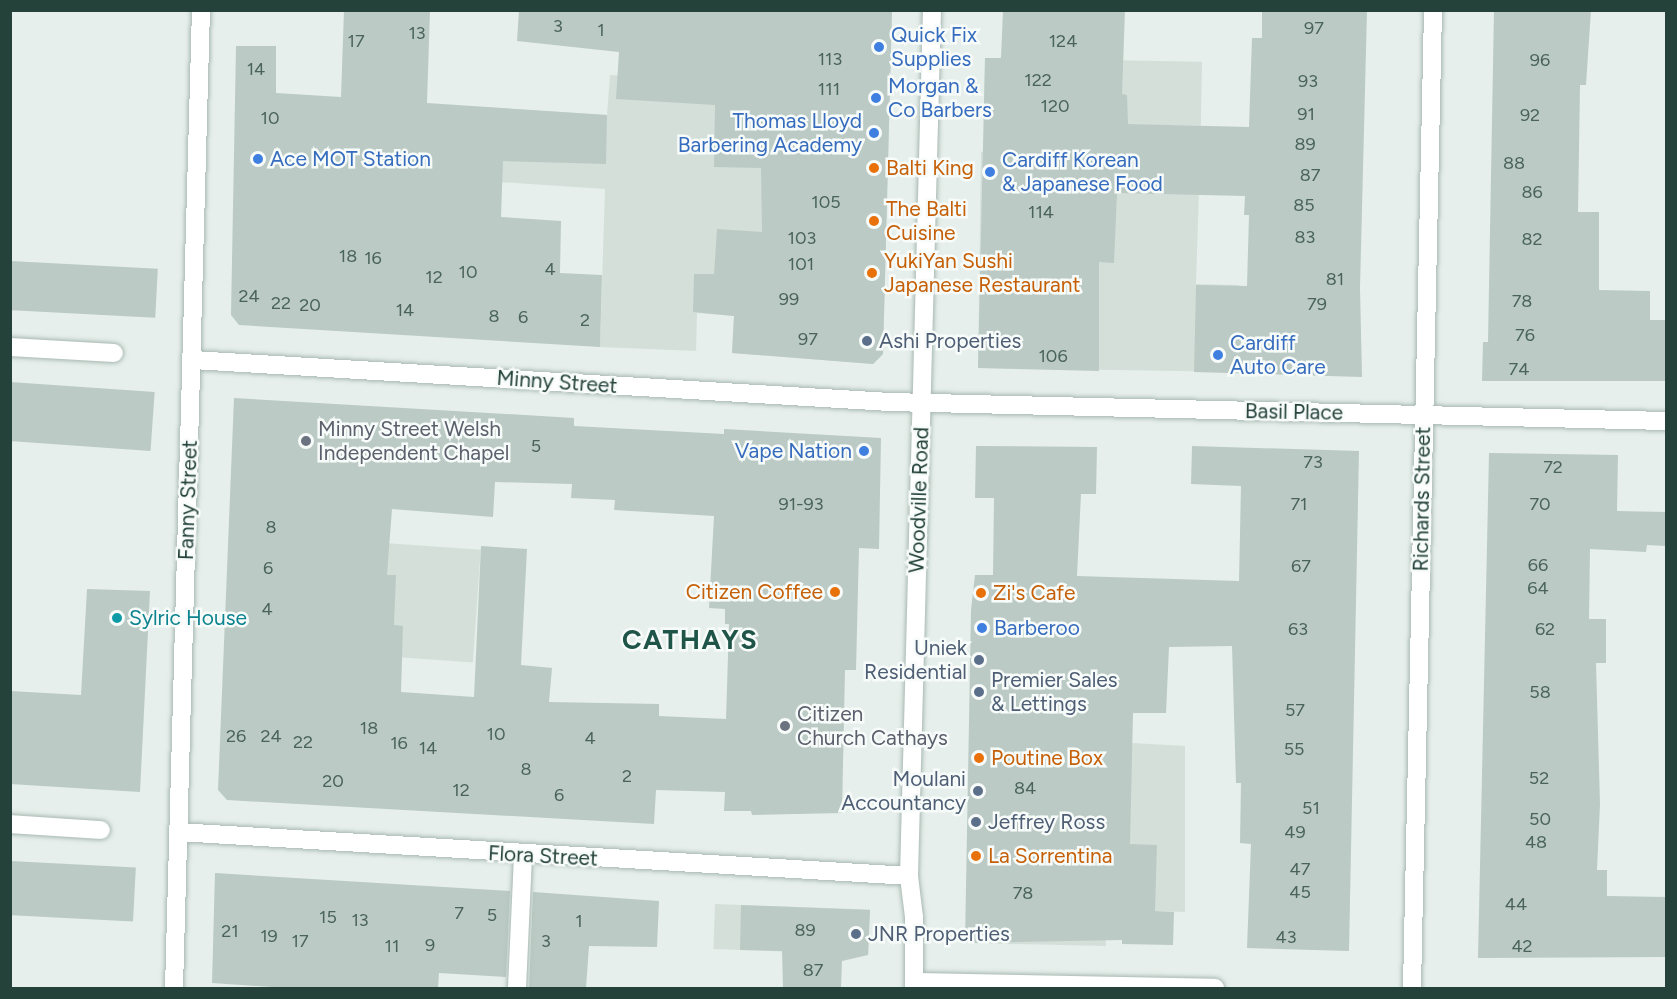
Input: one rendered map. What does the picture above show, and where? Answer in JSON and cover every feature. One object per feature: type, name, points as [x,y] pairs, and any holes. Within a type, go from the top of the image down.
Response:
[{"type":"street","name":"Fanny Street","points":[[174,988],[201,10]]},
{"type":"street","name":"Woodville Road","points":[[914,985],[914,916],[909,876],[932,10]]},
{"type":"street","name":"Richards Street","points":[[1412,988],[1433,10]]},
{"type":"street","points":[[10,347],[114,353]]},
{"type":"street","name":"Minny Street","points":[[193,360],[922,402]]},
{"type":"street","name":"Basil Place","points":[[922,402],[1666,421]]},
{"type":"street","points":[[10,824],[101,830]]},
{"type":"street","name":"Flora Street","points":[[178,832],[523,855],[909,876]]},
{"type":"street","points":[[517,988],[523,855]]},
{"type":"street","points":[[914,985],[1215,988]]},
{"type":"shaded area","points":[[892,11],[883,354],[873,364],[732,353],[734,316],[697,313],[696,351],[600,347],[605,189],[484,181],[483,107],[607,115],[610,75],[735,83]]},
{"type":"shaded area","points":[[985,58],[1202,62],[1201,126],[984,122]]},
{"type":"shaded area","points":[[981,152],[1200,160],[1196,284],[1239,285],[1236,339],[1244,372],[978,368]]},
{"type":"shaded area","points":[[371,542],[481,550],[473,662],[363,655]]},
{"type":"shaded area","points":[[1132,743],[1185,746],[1185,912],[1105,909],[1106,946],[965,943]]},
{"type":"shaded area","points":[[715,904],[870,909],[868,954],[713,949]]},
{"type":"building","points":[[344,10],[430,10],[427,103],[607,115],[606,164],[503,161],[501,217],[561,221],[560,273],[602,275],[600,347],[239,325],[231,315],[236,46],[276,46],[276,93],[341,97]]},
{"type":"building","points":[[519,10],[892,10],[883,354],[873,364],[732,353],[734,316],[693,312],[694,274],[714,274],[717,229],[762,232],[761,168],[714,167],[715,105],[616,99],[619,52],[517,41]]},
{"type":"building","points":[[1003,10],[1125,10],[1122,94],[1127,95],[1128,124],[1249,127],[1252,38],[1262,38],[1262,10],[1367,10],[1360,288],[1362,377],[1194,372],[1196,285],[1247,286],[1249,215],[1244,215],[1245,196],[1117,193],[1114,263],[1099,262],[1099,371],[978,368],[985,58],[1001,58]]},
{"type":"building","points":[[1494,10],[1591,10],[1586,85],[1580,85],[1578,212],[1599,212],[1599,290],[1650,291],[1650,320],[1666,320],[1666,381],[1482,381],[1483,342],[1488,342]]},
{"type":"building","points":[[10,261],[158,269],[155,318],[10,310]]},
{"type":"building","points":[[10,382],[155,392],[151,451],[10,441]]},
{"type":"building","points":[[234,398],[574,418],[574,426],[724,434],[724,429],[881,438],[879,549],[859,548],[856,670],[845,670],[842,813],[752,815],[751,811],[724,811],[725,792],[656,790],[654,824],[227,800],[218,790]],"holes":[[[495,482],[572,484],[571,498],[615,500],[614,510],[714,516],[709,608],[725,609],[725,624],[729,624],[726,719],[659,716],[659,704],[549,702],[552,668],[521,665],[527,549],[481,546],[474,697],[401,692],[403,626],[394,625],[396,575],[387,575],[392,509],[493,517]]]},
{"type":"building","points":[[976,446],[1097,447],[1096,494],[1081,494],[1077,576],[1239,581],[1241,486],[1191,484],[1192,446],[1359,451],[1349,951],[1247,948],[1251,844],[1240,843],[1241,783],[1236,783],[1232,646],[1169,647],[1166,713],[1133,713],[1130,844],[1157,845],[1155,911],[1174,912],[1173,945],[1122,944],[1122,940],[965,943],[971,610],[975,575],[993,575],[994,498],[975,498]]},
{"type":"building","points":[[1489,453],[1618,455],[1617,511],[1666,512],[1666,546],[1647,545],[1646,552],[1590,549],[1589,619],[1606,619],[1606,663],[1596,663],[1600,804],[1597,870],[1607,870],[1607,896],[1666,897],[1666,957],[1478,958]]},
{"type":"building","points":[[87,589],[150,591],[140,792],[10,784],[10,691],[81,695]]},
{"type":"building","points":[[10,861],[136,868],[133,922],[10,915]]},
{"type":"building","points":[[215,873],[510,891],[506,977],[439,973],[438,988],[287,988],[212,983]]},
{"type":"building","points":[[533,892],[659,901],[657,947],[589,946],[586,988],[529,988]]},
{"type":"building","points":[[741,905],[870,910],[868,955],[842,961],[841,988],[783,988],[782,951],[740,950]]},
{"type":"place","name":"Quick Fix Supplies","points":[[879,47]]},
{"type":"place","name":"Morgan & Co Barbers","points":[[876,98]]},
{"type":"place","name":"Thomas Lloyd Barbering Academy","points":[[874,133]]},
{"type":"place","name":"Ace MOT Station","points":[[258,159]]},
{"type":"place","name":"Balti King","points":[[874,168]]},
{"type":"place","name":"Cardiff Korean & Japanese Food","points":[[990,172]]},
{"type":"place","name":"The Balti Cuisine","points":[[874,221]]},
{"type":"place","name":"YukiYan Sushi Japanese Restaurant","points":[[872,273]]},
{"type":"place","name":"Ashi Properties","points":[[867,341]]},
{"type":"place","name":"Cardiff Auto Care","points":[[1218,355]]},
{"type":"place","name":"Minny Street Welsh Independent Chapel","points":[[306,441]]},
{"type":"place","name":"Vape Nation","points":[[864,451]]},
{"type":"place","name":"Citizen Coffee","points":[[835,592]]},
{"type":"place","name":"Zi's Cafe","points":[[981,593]]},
{"type":"place","name":"Sylric House","points":[[117,618]]},
{"type":"place","name":"Barberoo","points":[[982,628]]},
{"type":"place","name":"Uniek Residential","points":[[979,660]]},
{"type":"place","name":"Premier Sales & Lettings","points":[[979,692]]},
{"type":"place","name":"Citizen Church Cathays","points":[[785,726]]},
{"type":"place","name":"Poutine Box","points":[[979,758]]},
{"type":"place","name":"Moulani Accountancy","points":[[978,791]]},
{"type":"place","name":"Jeffrey Ross","points":[[976,822]]},
{"type":"place","name":"La Sorrentina","points":[[976,856]]},
{"type":"place","name":"JNR Properties","points":[[856,934]]},
{"type":"district","name":"CATHAYS","points":[[690,640]]}]
